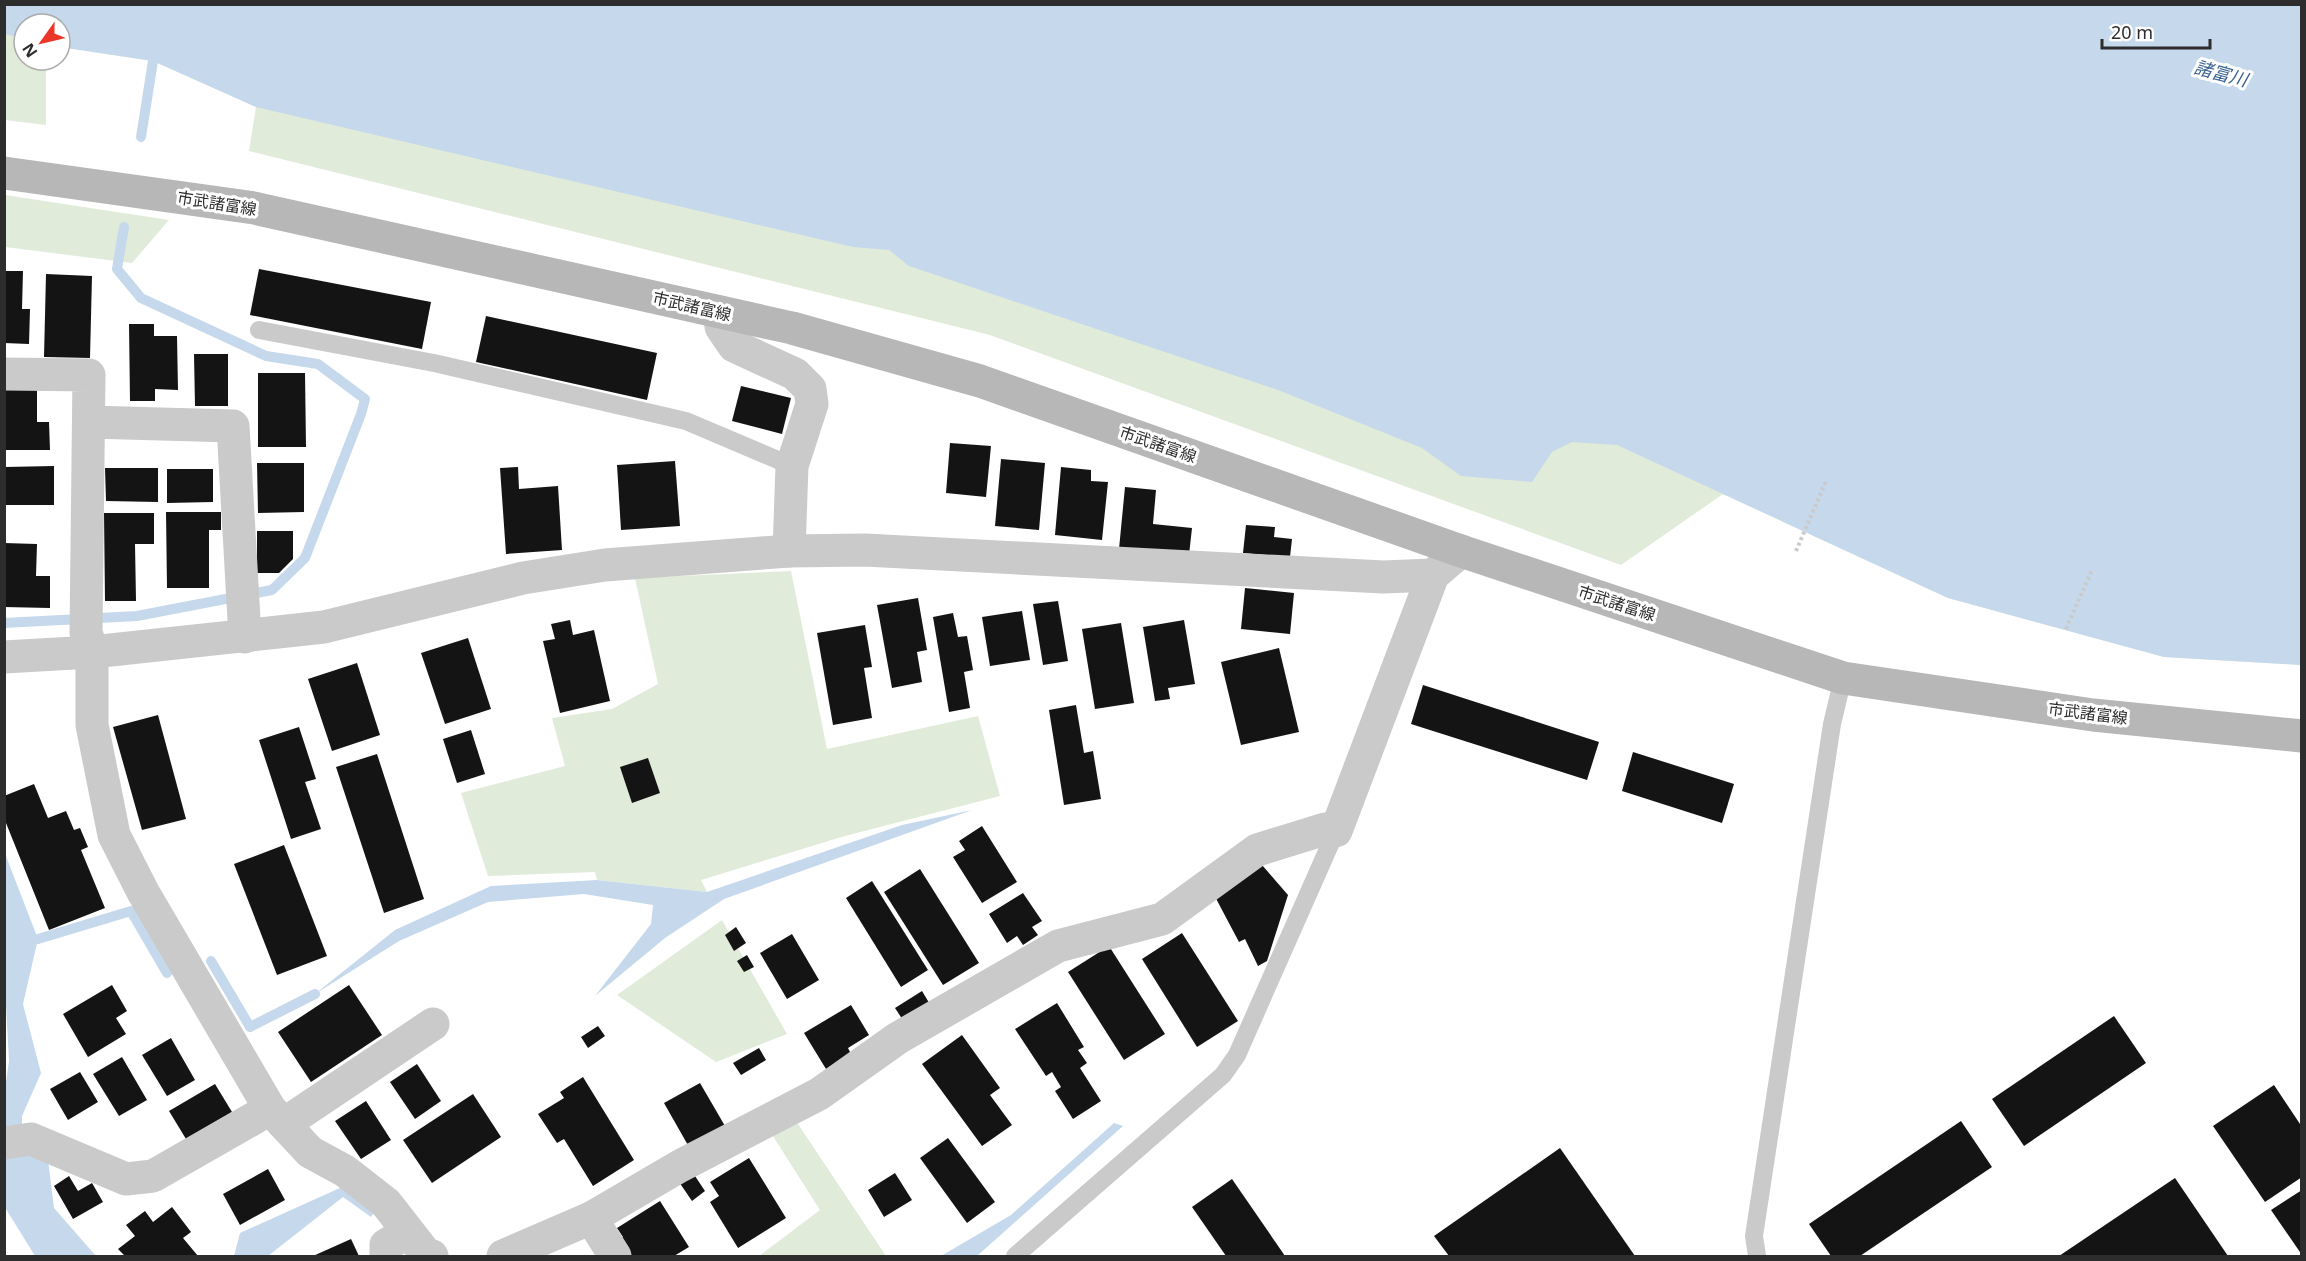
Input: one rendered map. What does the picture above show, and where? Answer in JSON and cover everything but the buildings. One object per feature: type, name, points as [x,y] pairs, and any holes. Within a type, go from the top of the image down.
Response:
[{"type":"main road","name":"市武諸富線","points":[[4,173],[254,208],[792,328],[980,381],[1461,551],[1843,678],[2093,715],[2301,736]]},
{"type":"street","points":[[720,312],[721,327],[734,346],[795,374],[810,389],[812,405],[792,466],[789,551]]},
{"type":"street","points":[[4,374],[89,375],[88,631],[92,725],[114,835],[143,892],[277,1117],[310,1152],[345,1171],[386,1203],[425,1253],[432,1257]]},
{"type":"street","points":[[89,422],[233,426],[244,611]]},
{"type":"street","points":[[4,657],[88,631],[244,611],[324,627],[523,578],[594,567],[789,551],[865,549],[1371,577],[1433,575]]},
{"type":"street","points":[[503,1257],[591,1218],[680,1166],[819,1094],[898,1038],[1058,946],[1162,919],[1257,850],[1325,829],[1336,831],[1433,575],[1461,551]]},
{"type":"street","points":[[18,1141],[126,1179],[153,1176],[277,1117],[433,1024]]},
{"type":"street","points":[[591,1218],[615,1257]]},
{"type":"street","points":[[386,1257],[386,1245],[408,1232]]},
{"type":"lane","points":[[259,330],[434,363],[686,421],[792,466]]},
{"type":"lane","points":[[1756,1257],[1754,1236],[1832,724],[1843,678]]},
{"type":"lane","points":[[1015,1257],[1223,1075],[1237,1055],[1336,831]]},
{"type":"path","points":[[1796,551],[1826,481]]},
{"type":"path","points":[[2066,629],[2092,570]]},
{"type":"green space","points":[[5,5],[32,12],[12,12],[12,72],[46,72],[46,125],[5,120]]},
{"type":"green space","points":[[72,22],[1555,403],[2301,665],[2164,657],[1948,598],[1723,494],[1621,565],[990,335],[249,151],[256,107],[153,61],[72,49]]},
{"type":"green space","points":[[5,195],[169,220],[132,263],[5,247]]},
{"type":"green space","points":[[791,571],[827,749],[978,716],[1000,796],[845,836],[701,880],[707,892],[597,880],[595,872],[488,876],[461,793],[565,766],[552,718],[612,709],[658,684],[635,578]]},
{"type":"green space","points":[[722,920],[787,1034],[716,1062],[617,995]]},
{"type":"green space","points":[[794,1118],[886,1256],[759,1256],[820,1210],[769,1130]]},
{"type":"water","name":"諸富川","points":[[4,5],[2301,5],[2301,665],[2164,657],[1948,598],[1617,445],[1572,442],[1552,452],[1532,482],[1461,476],[1422,448],[1278,390],[909,266],[889,250],[853,247],[256,107],[153,61],[72,49],[72,12],[12,12],[12,36],[5,34]]},
{"type":"water","points":[[972,810],[724,899],[665,938],[595,996],[651,924],[653,905],[584,894],[488,902],[399,941],[315,994],[395,930],[491,886],[597,880],[707,892],[902,825]]},
{"type":"water","points":[[4,851],[38,939],[23,1004],[41,1073],[22,1116],[22,1152],[48,1160],[54,1208],[96,1256],[35,1256],[4,1203],[4,1096],[9,1061],[4,968]]},
{"type":"water","points":[[1114,1123],[1123,1126],[977,1256],[941,1256],[1011,1215]]},
{"type":"water","points":[[342,1187],[375,1211],[371,1217],[343,1197],[268,1256],[234,1256],[240,1233]]},
{"type":"waterway","points":[[141,137],[153,61]]},
{"type":"waterway","points":[[4,623],[137,616],[272,590],[305,558],[361,414],[365,399],[318,364],[266,356],[141,298],[117,269],[124,227]]},
{"type":"waterway","points":[[38,939],[131,911],[167,973]]},
{"type":"waterway","points":[[211,961],[250,1027],[315,994]]}]
